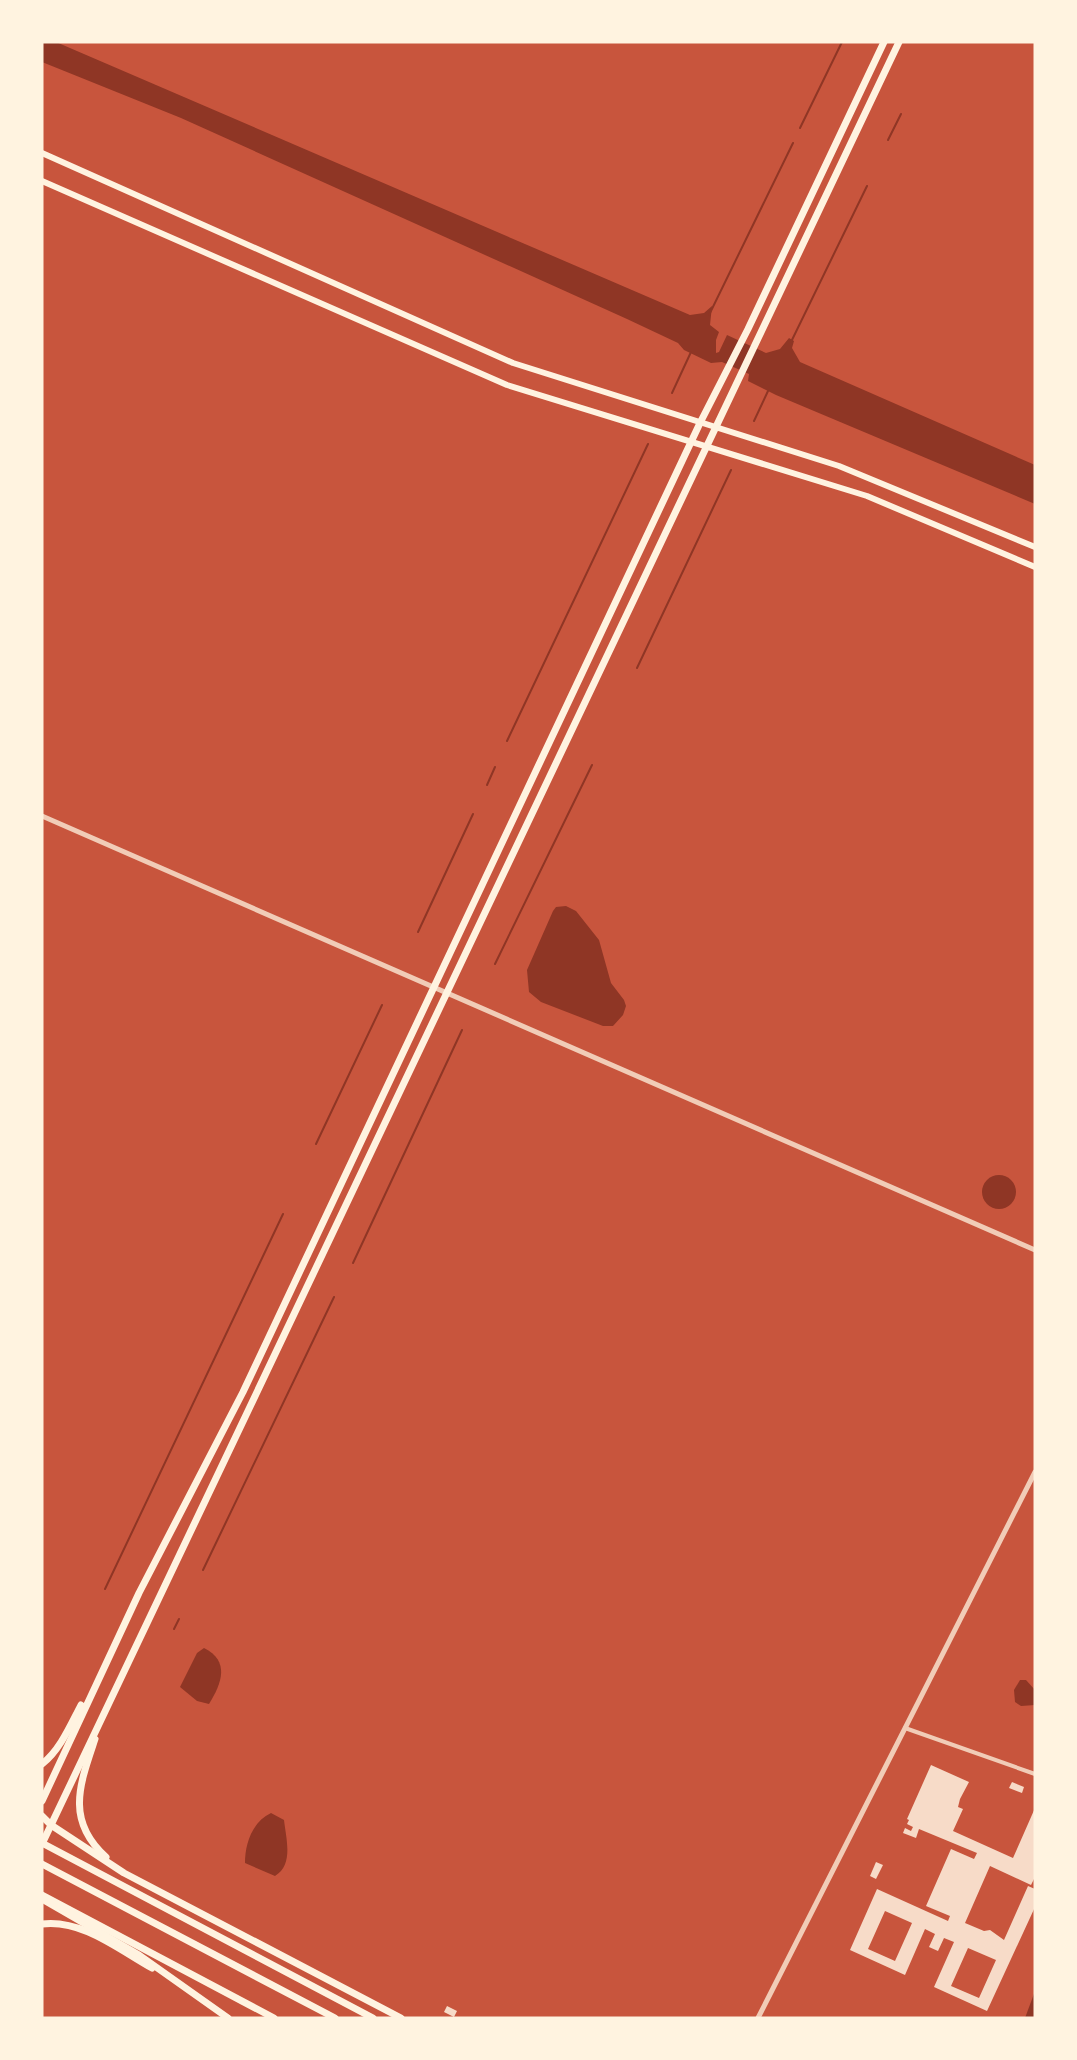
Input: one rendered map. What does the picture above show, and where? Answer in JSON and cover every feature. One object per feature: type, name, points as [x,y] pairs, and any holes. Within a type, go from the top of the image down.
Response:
[{"type":"main road","points":[[42,1764],[67,1732],[243,1392],[700,423],[748,329],[884,42]]},
{"type":"main road","points":[[373,2018],[42,1844],[899,42]]},
{"type":"main road","points":[[42,153],[513,363],[839,466],[1035,547]]},
{"type":"main road","points":[[42,181],[507,385],[867,496],[1035,567]]},
{"type":"main road","points":[[42,1802],[131,1610]]},
{"type":"main road","points":[[105,1708],[79,1786],[78,1805],[90,1838],[99,1851],[124,1873]]},
{"type":"main road","points":[[42,1816],[51,1825],[124,1873],[401,2018]]},
{"type":"main road","points":[[42,1864],[335,2018]]},
{"type":"main road","points":[[42,1897],[139,1955],[228,2018]]},
{"type":"main road","points":[[42,1897],[274,2018]]},
{"type":"main road","points":[[42,1924],[56,1922],[86,1931],[209,2005]]},
{"type":"street","points":[[42,816],[1035,1250]]},
{"type":"street","points":[[758,2018],[1035,1472]]},
{"type":"street","points":[[905,1728],[1035,1774]]},
{"type":"shaded area","points":[[42,42],[56,42],[690,315],[704,313],[712,306],[710,325],[719,332],[716,340],[716,353],[719,352],[727,335],[766,353],[780,349],[789,338],[794,341],[792,348],[800,362],[1035,465],[1035,504],[776,395],[748,381],[749,374],[722,362],[711,363],[684,350],[678,343],[627,319],[181,118],[42,62]]},
{"type":"shaded area","points":[[566,906],[576,911],[599,940],[611,983],[624,1000],[626,1006],[623,1015],[613,1026],[603,1026],[541,1002],[529,992],[527,970],[553,911],[556,907]]},
{"type":"shaded area","points":[[999,1175],[1011,1180],[1016,1192],[1011,1204],[999,1209],[987,1204],[982,1192],[987,1180]]},
{"type":"shaded area","points":[[204,1648],[218,1659],[221,1673],[209,1704],[197,1701],[180,1687],[197,1653]]},
{"type":"shaded area","points":[[1020,1680],[1026,1680],[1035,1690],[1035,1705],[1021,1706],[1015,1702],[1014,1690]]},
{"type":"shaded area","points":[[271,1813],[284,1820],[287,1843],[285,1865],[275,1876],[245,1863],[246,1848],[254,1828]]},
{"type":"shaded area","points":[[1035,1991],[1035,2018],[1025,2018]]},
{"type":"building","points":[[931,1765],[969,1782],[960,1799],[958,1807],[963,1809],[953,1831],[1013,1858],[1035,1808],[1035,1877],[1031,1885],[990,1866],[965,1923],[984,1931],[990,1930],[1004,1940],[1028,1886],[1035,1889],[1035,1907],[987,2011],[934,1987],[954,1942],[944,1938],[938,1951],[929,1947],[935,1934],[925,1929],[905,1975],[850,1950],[877,1889],[948,1921],[950,1916],[926,1906],[951,1849],[974,1859],[977,1853],[919,1829],[916,1838],[903,1833],[905,1828],[911,1831],[913,1827],[907,1824],[909,1820],[907,1819]],"holes":[[[885,1911],[912,1923],[895,1961],[868,1949]],[[968,1948],[996,1960],[979,1998],[951,1986]]]},
{"type":"building","points":[[1012,1782],[1024,1787],[1022,1793],[1009,1788]]},
{"type":"building","points":[[876,1862],[883,1865],[876,1879],[870,1876]]},
{"type":"building","points":[[447,2006],[457,2011],[454,2017],[444,2012]]},
{"type":"waterway","points":[[800,128],[842,42]]},
{"type":"waterway","points":[[888,140],[901,114]]},
{"type":"waterway","points":[[709,315],[793,143]]},
{"type":"waterway","points":[[791,342],[867,186]]},
{"type":"waterway","points":[[672,393],[691,352]]},
{"type":"waterway","points":[[754,421],[768,391]]},
{"type":"waterway","points":[[507,741],[648,444]]},
{"type":"waterway","points":[[637,668],[731,470]]},
{"type":"waterway","points":[[495,964],[592,765]]},
{"type":"waterway","points":[[487,785],[495,767]]},
{"type":"waterway","points":[[418,932],[473,814]]},
{"type":"waterway","points":[[316,1144],[382,1005]]},
{"type":"waterway","points":[[353,1263],[462,1030]]},
{"type":"waterway","points":[[105,1589],[283,1214]]},
{"type":"waterway","points":[[203,1570],[334,1297]]},
{"type":"waterway","points":[[174,1629],[179,1619]]}]
